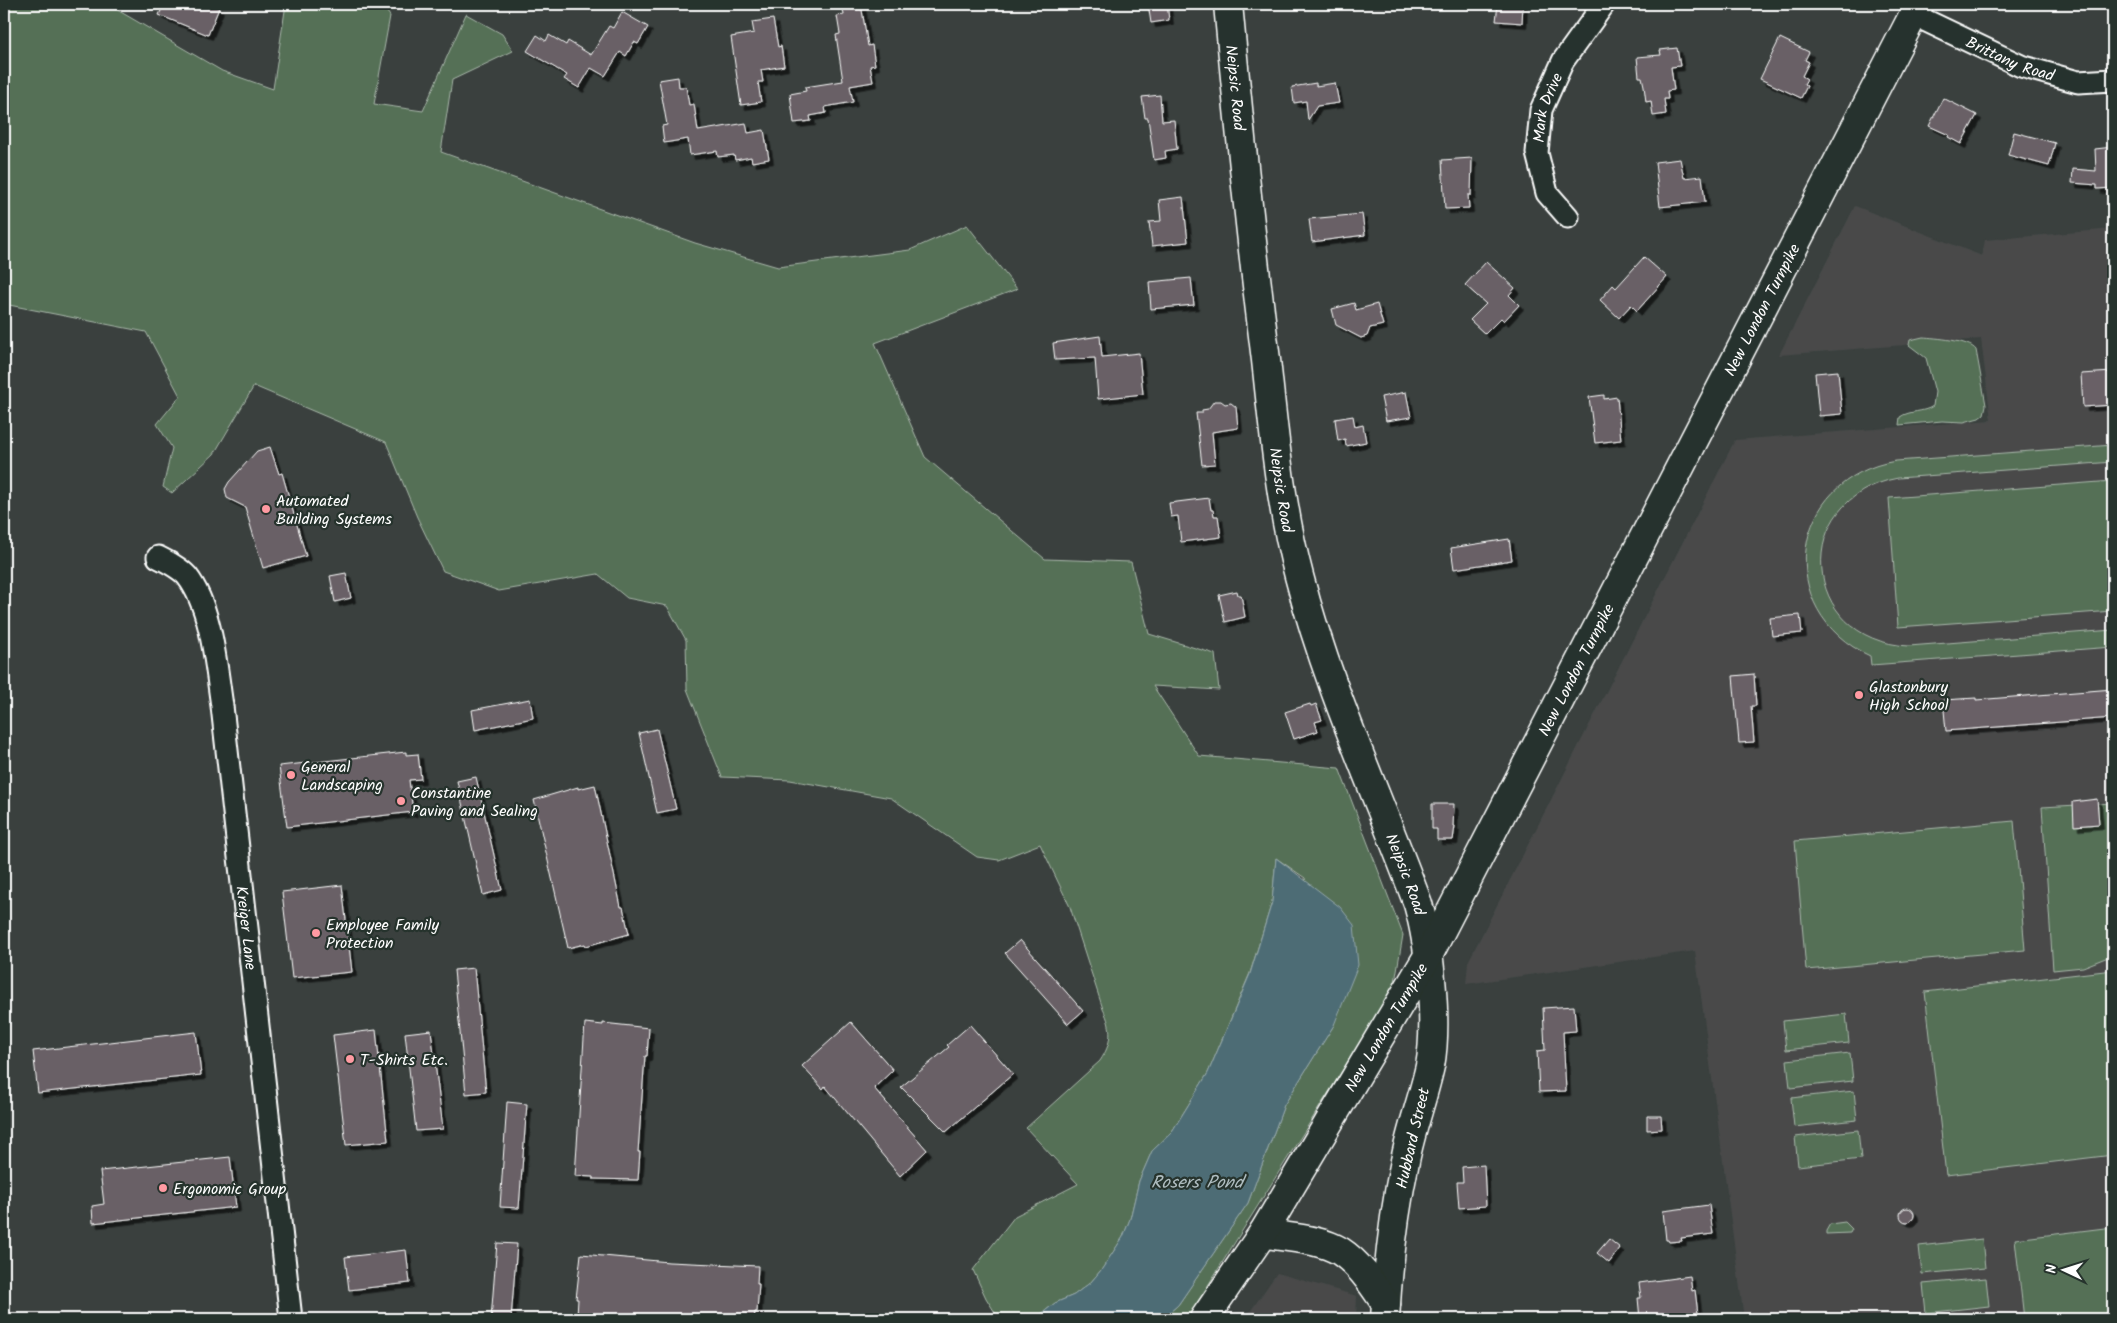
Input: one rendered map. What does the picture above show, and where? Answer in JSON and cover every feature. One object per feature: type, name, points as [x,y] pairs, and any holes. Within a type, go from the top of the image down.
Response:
[{"type":"street","name":"Neipsic Road","points":[[1228,4],[1251,236],[1280,479],[1292,547],[1299,576],[1337,696],[1418,904],[1428,956]]},
{"type":"street","name":"Mark Drive","points":[[1568,217],[1547,193],[1537,153],[1541,110],[1562,61],[1604,4]]},
{"type":"street","name":"New London Turnpike","points":[[1204,1319],[1263,1233],[1428,956],[1916,9]]},
{"type":"street","name":"Brittany Road","points":[[1916,9],[2021,66],[2078,82],[2113,80]]},
{"type":"street","name":"Kreiger Lane","points":[[158,557],[186,576],[194,590],[206,619],[216,669],[222,706],[291,1319]]},
{"type":"street","name":"Hubbard Street","points":[[1386,1312],[1401,1180],[1432,1048],[1428,956]]},
{"type":"street","points":[[1263,1233],[1316,1242],[1338,1250],[1363,1272],[1386,1312]]},
{"type":"shaded area","name":"Glastonbury High School","points":[[1855,206],[1982,256],[1985,240],[2113,229],[2113,1319],[1744,1319],[1695,951],[1466,984],[1468,962],[1735,440],[1991,420],[1981,339],[1779,355]]},
{"type":"shaded area","points":[[1277,1273],[1357,1296],[1356,1319],[1245,1319]]},
{"type":"green space","points":[[4,4],[107,4],[222,71],[273,89],[286,4],[381,4],[390,16],[374,104],[423,111],[466,14],[502,34],[513,51],[452,80],[441,152],[695,243],[778,267],[910,250],[967,225],[1017,289],[875,343],[925,457],[1045,559],[1131,562],[1149,634],[1215,654],[1219,690],[1153,686],[1199,756],[1339,768],[1403,935],[1394,988],[1187,1319],[1162,1319],[1178,1305],[1248,1203],[1284,1105],[1334,1025],[1305,878],[1276,858],[1272,902],[1250,973],[1208,1073],[1171,1133],[1152,1151],[1139,1181],[1130,1219],[1123,1237],[1102,1269],[1091,1282],[1074,1295],[1055,1303],[1035,1319],[999,1319],[986,1298],[973,1270],[1015,1216],[1078,1184],[1026,1128],[1100,1061],[1107,1048],[1110,1036],[1106,1016],[1070,907],[1040,844],[999,860],[977,857],[891,798],[790,780],[722,777],[687,689],[686,640],[667,606],[627,598],[598,574],[499,591],[443,571],[417,517],[386,442],[254,386],[214,454],[172,493],[163,487],[172,448],[157,424],[180,396],[146,332],[4,304]]},
{"type":"green space","points":[[1923,337],[1959,342],[1976,350],[1986,405],[1984,414],[1979,418],[1964,422],[1942,421],[1899,425],[1900,417],[1933,406],[1935,392],[1926,358],[1909,345],[1910,340]]},
{"type":"green space","points":[[2113,445],[2113,462],[1898,478],[1863,491],[1839,512],[1825,539],[1822,568],[1829,596],[1846,620],[1873,638],[1909,646],[2113,630],[2113,647],[1871,665],[1870,656],[1839,636],[1818,609],[1807,579],[1806,548],[1815,519],[1833,492],[1860,472],[1896,461]]},
{"type":"green space","points":[[2113,481],[2113,611],[1898,627],[1889,498]]},
{"type":"green space","points":[[2113,803],[2113,955],[2083,967],[2053,970],[2042,807]]},
{"type":"green space","points":[[2014,821],[2025,950],[1806,970],[1795,841]]},
{"type":"green space","points":[[2113,970],[2113,1155],[1946,1175],[1925,992]]},
{"type":"green space","points":[[1846,1014],[1849,1043],[1786,1050],[1783,1021]]},
{"type":"green space","points":[[1850,1053],[1853,1081],[1790,1088],[1787,1060]]},
{"type":"green space","points":[[1854,1091],[1857,1120],[1794,1127],[1791,1098]]},
{"type":"green space","points":[[1858,1130],[1861,1159],[1798,1166],[1795,1137]]},
{"type":"green space","points":[[1845,1222],[1852,1229],[1850,1233],[1826,1234],[1830,1224]]},
{"type":"green space","points":[[2113,1227],[2113,1319],[2024,1319],[2015,1239]]},
{"type":"green space","points":[[1982,1239],[1985,1268],[1922,1274],[1919,1246]]},
{"type":"green space","points":[[1986,1278],[1989,1306],[1926,1313],[1923,1284]]},
{"type":"water","name":"Rosers Pond","points":[[1276,858],[1340,907],[1354,925],[1358,965],[1334,1025],[1284,1105],[1248,1203],[1178,1305],[1162,1319],[1035,1319],[1055,1303],[1074,1295],[1091,1282],[1123,1237],[1130,1219],[1139,1181],[1152,1151],[1171,1133],[1208,1073],[1250,974],[1272,902]]},
{"type":"building","points":[[164,4],[210,4],[219,8],[208,35],[159,15]]},
{"type":"building","points":[[842,4],[861,4],[868,46],[872,45],[875,65],[870,66],[873,82],[850,86],[853,102],[825,107],[826,113],[810,116],[811,121],[794,123],[790,94],[806,91],[805,87],[843,81],[836,35],[840,34],[837,16],[844,15]]},
{"type":"building","points":[[1148,4],[1167,4],[1169,20],[1151,23]]},
{"type":"building","points":[[1498,4],[1523,4],[1522,23],[1496,21]]},
{"type":"building","points":[[622,12],[648,27],[638,44],[634,42],[626,56],[620,52],[605,76],[591,68],[579,88],[564,79],[567,75],[527,51],[537,35],[546,41],[549,35],[566,45],[568,41],[591,55],[609,26],[613,28]]},
{"type":"building","points":[[773,19],[778,47],[781,46],[784,66],[761,70],[763,82],[758,82],[761,102],[741,105],[731,37],[754,33],[752,22]]},
{"type":"building","points":[[1780,38],[1809,52],[1805,60],[1809,62],[1802,76],[1807,79],[1804,84],[1807,86],[1801,98],[1760,79]]},
{"type":"building","points":[[1677,48],[1680,66],[1671,67],[1674,90],[1667,91],[1668,99],[1664,99],[1666,114],[1653,116],[1651,101],[1646,102],[1642,77],[1639,77],[1637,57],[1661,55],[1660,50]]},
{"type":"building","points":[[678,77],[679,87],[686,87],[689,105],[694,104],[698,131],[746,123],[748,133],[764,130],[769,159],[752,162],[751,157],[735,160],[734,155],[718,157],[717,151],[690,155],[688,139],[664,143],[662,126],[667,125],[659,80]]},
{"type":"building","points":[[1316,83],[1316,86],[1335,83],[1339,103],[1317,106],[1308,120],[1306,101],[1294,103],[1292,87]]},
{"type":"building","points":[[1160,95],[1162,121],[1174,120],[1177,149],[1165,151],[1166,158],[1154,160],[1148,118],[1145,118],[1142,97]]},
{"type":"building","points":[[1943,98],[1977,115],[1961,144],[1948,137],[1949,135],[1929,126]]},
{"type":"building","points":[[2014,132],[2055,143],[2049,166],[2008,155]]},
{"type":"building","points":[[2113,147],[2113,188],[2097,189],[2097,185],[2072,183],[2073,169],[2096,171],[2095,149]]},
{"type":"building","points":[[1472,158],[1471,195],[1468,195],[1469,208],[1445,209],[1442,160]]},
{"type":"building","points":[[1680,159],[1684,178],[1702,176],[1705,202],[1660,207],[1655,162]]},
{"type":"building","points":[[1183,197],[1188,242],[1152,246],[1149,222],[1161,221],[1159,200]]},
{"type":"building","points":[[1362,214],[1365,235],[1312,242],[1309,219]]},
{"type":"building","points":[[1644,257],[1667,277],[1637,311],[1631,305],[1619,318],[1600,300],[1613,285],[1616,288]]},
{"type":"building","points":[[1486,262],[1515,288],[1509,295],[1519,305],[1504,321],[1501,318],[1485,334],[1470,320],[1486,304],[1465,285]]},
{"type":"building","points":[[1191,278],[1194,305],[1151,309],[1149,282]]},
{"type":"building","points":[[1354,303],[1356,310],[1377,304],[1383,325],[1370,328],[1367,336],[1361,338],[1336,325],[1332,309]]},
{"type":"building","points":[[1100,336],[1102,357],[1139,353],[1143,394],[1098,399],[1095,358],[1055,360],[1053,343]]},
{"type":"building","points":[[1838,371],[1842,414],[1819,416],[1815,373]]},
{"type":"building","points":[[2113,372],[2113,405],[2083,407],[2081,374]]},
{"type":"building","points":[[1406,392],[1411,417],[1386,421],[1381,397]]},
{"type":"building","points":[[1604,395],[1604,399],[1617,397],[1621,440],[1595,443],[1589,397]]},
{"type":"building","points":[[1214,401],[1221,401],[1225,404],[1231,403],[1236,407],[1238,428],[1212,432],[1215,464],[1202,465],[1196,413],[1202,413],[1202,410],[1208,409]]},
{"type":"building","points":[[1353,416],[1355,427],[1363,425],[1366,442],[1346,446],[1345,439],[1338,441],[1335,419]]},
{"type":"building","points":[[270,447],[279,474],[282,473],[306,556],[263,568],[245,507],[227,498],[225,489],[257,451]]},
{"type":"building","points":[[1209,498],[1214,516],[1218,516],[1221,537],[1181,542],[1178,516],[1171,517],[1169,503]]},
{"type":"building","points":[[1509,539],[1512,560],[1454,569],[1451,548]]},
{"type":"building","points":[[346,573],[351,598],[335,602],[330,576]]},
{"type":"building","points":[[1237,591],[1238,595],[1241,595],[1245,617],[1225,622],[1219,595]]},
{"type":"building","points":[[1800,615],[1802,633],[1772,636],[1770,618]]},
{"type":"building","points":[[1754,674],[1756,706],[1751,706],[1754,742],[1739,743],[1733,676]]},
{"type":"building","points":[[2113,689],[2113,718],[1946,731],[1943,700],[1976,698],[1976,700]]},
{"type":"building","points":[[530,699],[533,718],[475,730],[472,710]]},
{"type":"building","points":[[1310,704],[1311,706],[1316,704],[1322,720],[1315,722],[1318,731],[1294,739],[1285,712]]},
{"type":"building","points":[[657,729],[676,809],[657,813],[639,733]]},
{"type":"building","points":[[406,752],[406,755],[418,754],[421,779],[409,780],[413,812],[287,827],[279,766]]},
{"type":"building","points":[[476,777],[502,890],[483,895],[457,781]]},
{"type":"building","points":[[595,785],[621,907],[623,907],[629,934],[586,946],[585,944],[568,948],[534,800],[578,787],[578,789]]},
{"type":"building","points":[[2097,799],[2099,824],[2074,826],[2073,802]]},
{"type":"building","points":[[1432,804],[1454,804],[1453,826],[1455,826],[1453,840],[1437,840],[1437,829],[1432,829]]},
{"type":"building","points":[[342,885],[352,972],[292,978],[282,892]]},
{"type":"building","points":[[1020,940],[1083,1011],[1068,1024],[1005,953]]},
{"type":"building","points":[[474,968],[486,1092],[466,1094],[454,970]]},
{"type":"building","points":[[1574,1006],[1576,1031],[1563,1032],[1566,1091],[1539,1092],[1537,1051],[1545,1050],[1543,1008]]},
{"type":"building","points":[[851,1022],[893,1070],[874,1088],[927,1150],[900,1176],[825,1086],[823,1089],[802,1066]]},
{"type":"building","points":[[585,1023],[649,1028],[647,1056],[645,1056],[638,1152],[640,1152],[638,1180],[593,1179],[593,1177],[575,1176]]},
{"type":"building","points":[[970,1025],[1013,1074],[946,1132],[901,1087],[949,1047],[947,1045]]},
{"type":"building","points":[[376,1030],[388,1141],[346,1145],[333,1035]]},
{"type":"building","points":[[431,1030],[443,1129],[416,1131],[405,1033]]},
{"type":"building","points":[[196,1032],[201,1075],[38,1093],[33,1051]]},
{"type":"building","points":[[507,1102],[527,1104],[519,1208],[500,1207]]},
{"type":"building","points":[[1647,1116],[1661,1116],[1662,1129],[1647,1130]]},
{"type":"building","points":[[230,1157],[236,1207],[93,1223],[92,1206],[104,1204],[100,1171]]},
{"type":"building","points":[[1484,1165],[1486,1206],[1459,1208],[1457,1182],[1463,1182],[1462,1167]]},
{"type":"building","points":[[1709,1205],[1713,1234],[1681,1238],[1682,1241],[1669,1242],[1666,1240],[1663,1211]]},
{"type":"building","points":[[1904,1208],[1910,1208],[1914,1215],[1910,1222],[1904,1222],[1900,1218],[1900,1212]]},
{"type":"building","points":[[1609,1239],[1620,1248],[1609,1263],[1597,1253]]},
{"type":"building","points":[[497,1243],[517,1244],[511,1319],[491,1319]]},
{"type":"building","points":[[406,1250],[410,1283],[349,1290],[345,1257]]},
{"type":"building","points":[[581,1254],[669,1262],[758,1266],[757,1312],[755,1312],[754,1319],[610,1319],[577,1317],[578,1299],[576,1299]]},
{"type":"building","points":[[1690,1276],[1692,1291],[1695,1290],[1698,1314],[1695,1315],[1695,1319],[1640,1319],[1638,1298],[1641,1298],[1639,1283]]},
{"type":"place","name":"Automated Building Systems","points":[[266,509]]},
{"type":"place","name":"Glastonbury High School","points":[[1859,695]]},
{"type":"place","name":"General Landscaping","points":[[291,775]]},
{"type":"place","name":"Constantine Paving and Sealing","points":[[401,801]]},
{"type":"place","name":"Employee Family Protection","points":[[316,933]]},
{"type":"place","name":"T-Shirts Etc.","points":[[350,1059]]},
{"type":"place","name":"Ergonomic Group","points":[[163,1188]]}]
